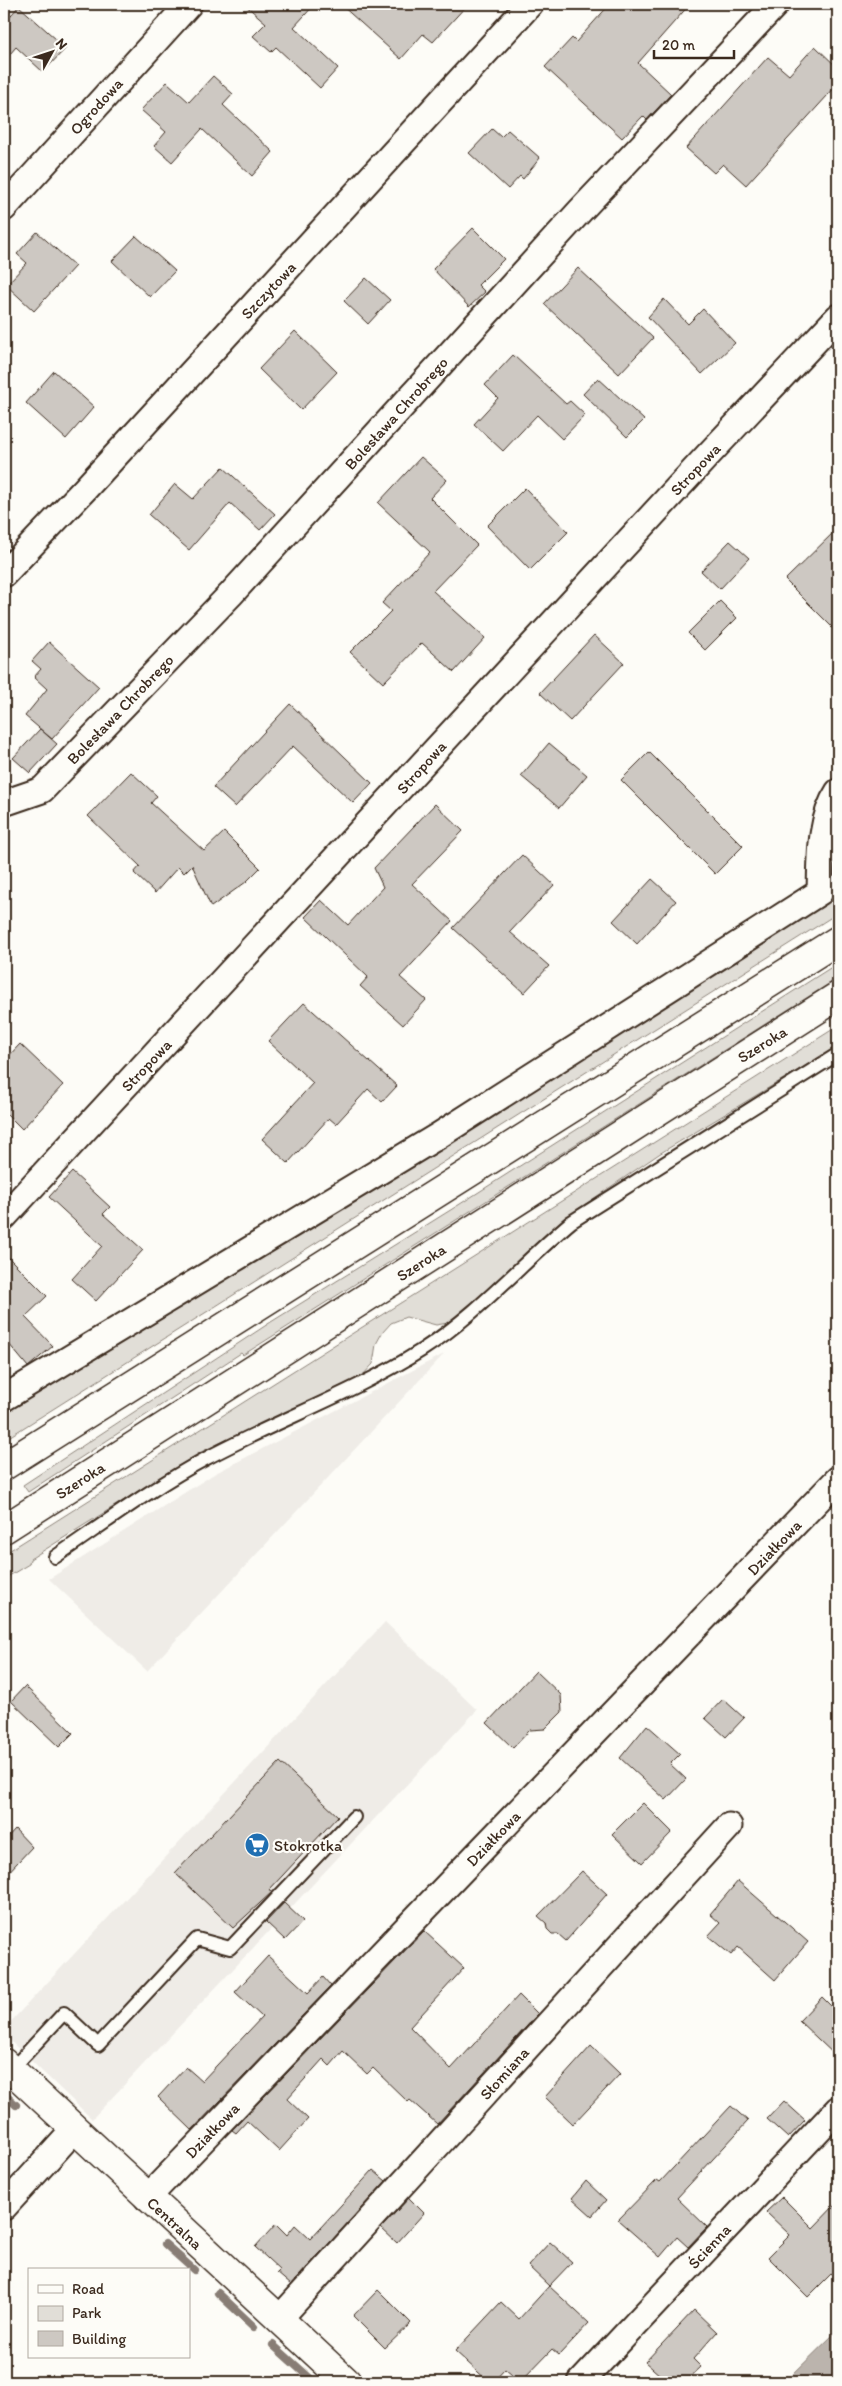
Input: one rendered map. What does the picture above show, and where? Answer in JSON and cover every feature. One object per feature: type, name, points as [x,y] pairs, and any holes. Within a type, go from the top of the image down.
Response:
[{"type":"main road","points":[[4,1466],[838,940]]},
{"type":"main road","name":"Szeroka","points":[[4,1529],[838,996]]},
{"type":"main road","name":"Centralna","points":[[7,2066],[347,2382]]},
{"type":"street","name":"Ogrodowa","points":[[4,208],[189,4]]},
{"type":"street","name":"Szczytowa","points":[[4,574],[91,483],[530,4]]},
{"type":"street","name":"Bolesława Chrobrego","points":[[4,803],[42,790],[231,594],[580,211],[776,4]]},
{"type":"street","name":"Stropowa","points":[[4,1218],[694,470],[838,317]]},
{"type":"street","points":[[4,1398],[438,1136],[829,887],[824,833],[828,811],[838,792]]},
{"type":"street","name":"Działkowa","points":[[147,2198],[838,1479]]},
{"type":"street","name":"Słomiana","points":[[278,2319],[729,1826]]},
{"type":"street","name":"Ścienna","points":[[581,2382],[838,2109]]},
{"type":"street","points":[[4,2207],[74,2130]]},
{"type":"lane","points":[[55,1557],[175,1475],[237,1442],[360,1385],[424,1349],[486,1302],[545,1244],[571,1222],[838,1054]]},
{"type":"lane","points":[[7,2066],[64,2013],[98,2045],[197,1939],[230,1948],[354,1817]]},
{"type":"shaded area","points":[[444,1354],[147,1671],[49,1579],[214,1474]]},
{"type":"shaded area","points":[[385,1622],[477,1710],[92,2119],[4,2035],[4,2029]]},
{"type":"shaded area","points":[[838,2330],[838,2382],[785,2382]]},
{"type":"green space","points":[[838,889],[838,913],[4,1440],[4,1408],[703,975]]},
{"type":"green space","points":[[838,963],[838,978],[243,1355],[241,1353],[28,1492],[23,1485],[271,1322]]},
{"type":"green space","points":[[838,1026],[838,1046],[659,1154],[568,1216],[492,1287],[448,1323],[436,1325],[406,1317],[391,1323],[382,1333],[376,1344],[373,1364],[362,1376],[201,1452],[30,1559],[29,1564],[4,1579],[4,1554]]},
{"type":"building","points":[[244,4],[315,4],[294,27],[338,68],[320,88],[276,47],[271,52],[253,36],[266,23]]},
{"type":"building","points":[[340,4],[468,4],[433,42],[423,34],[401,59]]},
{"type":"building","points":[[610,4],[690,4],[638,63],[671,94],[647,120],[643,116],[622,138],[545,67],[572,38],[576,42]]},
{"type":"building","points":[[19,6],[66,48],[43,72],[16,47],[4,61],[4,23]]},
{"type":"building","points":[[815,46],[838,68],[838,84],[746,185],[723,164],[714,173],[686,148],[768,57],[789,75]]},
{"type":"building","points":[[213,76],[233,94],[223,105],[273,152],[252,176],[202,129],[172,162],[154,146],[166,132],[141,110],[167,82],[189,102]]},
{"type":"building","points":[[492,129],[501,137],[508,130],[540,158],[523,179],[520,176],[508,189],[469,153]]},
{"type":"building","points":[[473,228],[504,259],[478,285],[485,292],[469,307],[433,269]]},
{"type":"building","points":[[37,232],[75,266],[34,311],[6,285],[27,263],[17,254]]},
{"type":"building","points":[[136,236],[175,271],[150,297],[112,261]]},
{"type":"building","points":[[578,268],[653,338],[619,374],[544,304]]},
{"type":"building","points":[[366,278],[390,300],[368,324],[344,301]]},
{"type":"building","points":[[664,299],[688,324],[703,309],[735,343],[702,374],[648,317]]},
{"type":"building","points":[[295,331],[337,372],[301,410],[259,369]]},
{"type":"building","points":[[513,355],[566,404],[570,401],[585,415],[562,439],[537,415],[503,451],[474,424],[498,398],[485,385]]},
{"type":"building","points":[[54,371],[94,407],[66,439],[26,403]]},
{"type":"building","points":[[598,378],[644,420],[627,437],[583,394]]},
{"type":"building","points":[[421,457],[447,480],[430,498],[477,545],[433,591],[485,638],[454,672],[422,643],[383,683],[350,652],[391,611],[382,603],[430,552],[378,503]]},
{"type":"building","points":[[223,467],[275,514],[260,530],[230,503],[189,550],[149,515],[175,484],[193,499]]},
{"type":"building","points":[[525,488],[568,532],[530,570],[487,526]]},
{"type":"building","points":[[838,528],[838,633],[785,580]]},
{"type":"building","points":[[730,541],[749,558],[720,589],[701,571]]},
{"type":"building","points":[[720,601],[737,618],[705,650],[688,633]]},
{"type":"building","points":[[594,635],[624,663],[570,721],[540,693]]},
{"type":"building","points":[[49,642],[99,687],[52,739],[25,716],[47,689],[34,677],[41,669],[32,661]]},
{"type":"building","points":[[290,704],[372,783],[353,803],[293,746],[235,807],[213,787]]},
{"type":"building","points":[[40,729],[57,744],[30,773],[13,758]]},
{"type":"building","points":[[549,743],[587,775],[559,808],[521,776]]},
{"type":"building","points":[[649,752],[743,846],[715,874],[621,780]]},
{"type":"building","points":[[131,772],[157,796],[151,803],[204,851],[224,832],[260,868],[246,882],[211,907],[192,865],[184,873],[178,867],[155,893],[134,873],[140,866],[88,816]]},
{"type":"building","points":[[435,804],[463,831],[412,884],[452,921],[400,977],[426,1000],[403,1025],[360,986],[368,977],[305,917],[321,900],[348,925],[383,887],[374,868]]},
{"type":"building","points":[[522,855],[554,885],[510,932],[549,966],[524,993],[453,928]]},
{"type":"building","points":[[652,879],[676,901],[637,944],[613,921]]},
{"type":"building","points":[[304,1003],[397,1086],[382,1102],[368,1089],[336,1124],[329,1118],[288,1163],[262,1139],[313,1083],[268,1041]]},
{"type":"building","points":[[20,1044],[63,1085],[22,1129],[4,1111],[4,1061]]},
{"type":"building","points":[[72,1172],[110,1207],[103,1214],[143,1250],[96,1301],[72,1279],[102,1246],[49,1197]]},
{"type":"building","points":[[4,1253],[47,1296],[25,1317],[53,1346],[28,1367],[4,1338]]},
{"type":"building","points":[[536,1671],[561,1695],[562,1712],[545,1729],[530,1730],[513,1748],[487,1723]]},
{"type":"building","points":[[25,1686],[73,1733],[59,1747],[11,1701]]},
{"type":"building","points":[[723,1699],[744,1718],[726,1737],[705,1718]]},
{"type":"building","points":[[647,1725],[680,1754],[670,1764],[686,1779],[666,1800],[620,1758]]},
{"type":"building","name":"Stokrotka","points":[[280,1762],[338,1816],[269,1890],[272,1892],[233,1928],[175,1873]]},
{"type":"building","points":[[643,1803],[672,1832],[642,1863],[612,1834]]},
{"type":"building","points":[[15,1829],[32,1847],[4,1877],[4,1841]]},
{"type":"building","points":[[582,1871],[607,1894],[566,1941],[558,1934],[552,1934],[547,1929],[546,1923],[538,1916]]},
{"type":"building","points":[[738,1881],[808,1942],[775,1980],[738,1947],[731,1955],[708,1936],[720,1923],[710,1914]]},
{"type":"building","points":[[284,1903],[303,1921],[285,1940],[266,1922]]},
{"type":"building","points":[[424,1931],[464,1968],[410,2027],[451,2069],[519,1995],[538,2014],[437,2124],[410,2100],[408,2102],[373,2068],[367,2074],[343,2051],[330,2066],[323,2059],[287,2099],[308,2119],[279,2151],[247,2121],[236,2133],[232,2130]]},
{"type":"building","points":[[268,1956],[308,1993],[323,1977],[331,1986],[192,2130],[158,2097],[186,2067],[202,2081],[262,2017],[235,1992]]},
{"type":"building","points":[[822,1997],[838,2013],[838,2058],[799,2021]]},
{"type":"building","points":[[591,2046],[620,2074],[573,2124],[545,2097]]},
{"type":"building","points":[[784,2101],[805,2120],[788,2138],[767,2119]]},
{"type":"building","points":[[731,2106],[748,2121],[677,2198],[707,2227],[688,2247],[677,2237],[660,2257],[618,2220],[657,2180],[660,2182]]},
{"type":"building","points":[[373,2170],[386,2181],[291,2285],[277,2273],[280,2270],[255,2247],[276,2224],[287,2235],[295,2225],[310,2239]]},
{"type":"building","points":[[586,2181],[606,2200],[592,2216],[572,2198]]},
{"type":"building","points":[[782,2197],[813,2228],[838,2202],[838,2267],[808,2297],[768,2257],[790,2235],[766,2212]]},
{"type":"building","points":[[409,2198],[424,2213],[397,2243],[381,2228]]},
{"type":"building","points":[[550,2242],[572,2262],[549,2286],[528,2266]]},
{"type":"building","points":[[549,2286],[589,2323],[559,2355],[552,2349],[520,2382],[505,2369],[493,2382],[489,2382],[455,2351],[501,2302],[519,2319]]},
{"type":"building","points":[[378,2290],[411,2323],[385,2348],[353,2316]]},
{"type":"building","points":[[694,2310],[717,2332],[693,2359],[701,2367],[685,2382],[668,2382],[645,2362]]},
{"type":"waterway","points":[[4,2094],[16,2105]]},
{"type":"waterway","points":[[165,2244],[194,2270]]},
{"type":"waterway","points":[[218,2293],[254,2327]]},
{"type":"waterway","points":[[273,2345],[313,2381]]},
{"type":"place","name":"Stokrotka","points":[[257,1845]]}]
